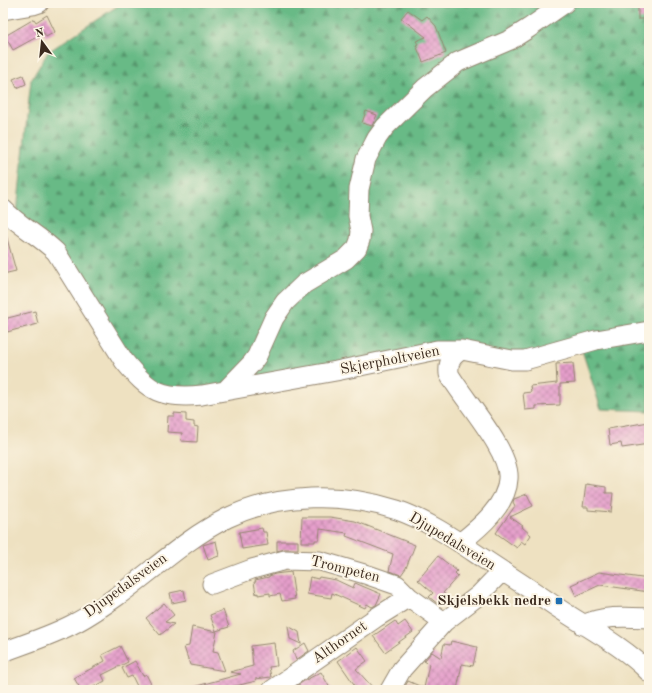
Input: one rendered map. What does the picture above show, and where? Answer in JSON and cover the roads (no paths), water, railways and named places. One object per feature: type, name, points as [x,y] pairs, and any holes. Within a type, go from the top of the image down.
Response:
[{"type":"street","points":[[3,10],[39,3]]},
{"type":"street","points":[[224,391],[257,356],[274,318],[285,302],[304,284],[346,259],[357,248],[360,240],[358,198],[363,169],[372,147],[385,127],[425,88],[458,62],[510,40],[565,3]]},
{"type":"street","name":"Skjerpholtveien","points":[[3,209],[56,252],[124,361],[141,381],[158,392],[179,396],[202,395],[336,371],[437,350],[462,350],[512,360],[525,360],[591,341],[649,331]]},
{"type":"street","points":[[449,374],[448,367],[451,360],[455,354],[462,350]]},
{"type":"street","points":[[419,354],[449,374],[480,418],[495,443],[505,463],[509,478],[504,493],[497,506],[476,530],[460,543]]},
{"type":"street","name":"Djupedalsveien","points":[[3,652],[32,642],[75,623],[116,597],[157,564],[197,535],[228,518],[246,510],[273,503],[316,498],[358,501],[378,505],[397,510],[430,525],[460,543],[620,649],[649,672]]},
{"type":"street","name":"Trompeten","points":[[212,584],[252,569],[285,560],[320,561],[397,585],[409,597],[444,622]]},
{"type":"street","points":[[390,690],[402,669],[444,622],[479,595],[502,571]]},
{"type":"street","name":"Althornet","points":[[272,690],[377,616],[409,597]]},
{"type":"street","points":[[583,625],[594,620],[606,618],[649,618]]},
{"type":"place","name":"Skjelsbekk nedre","points":[[559,601]]}]
